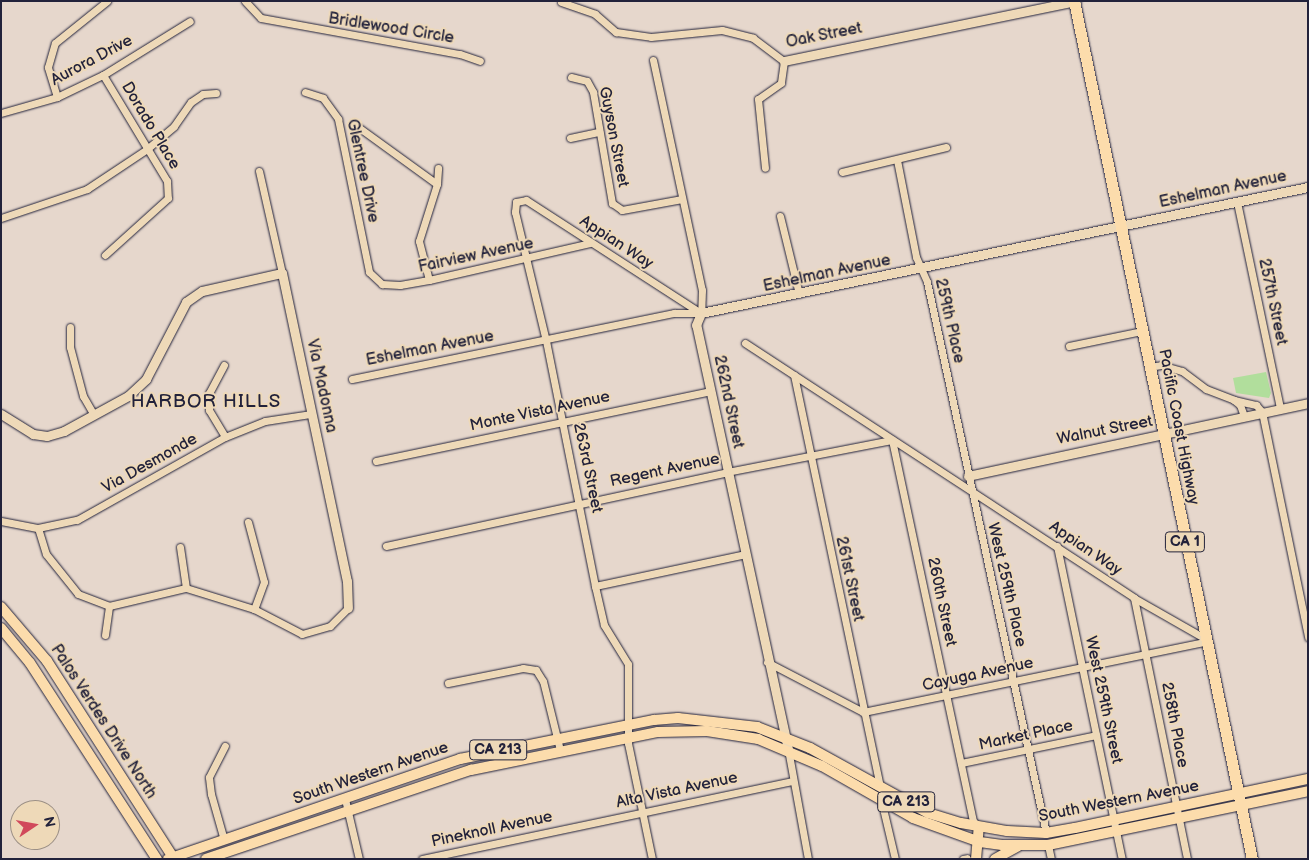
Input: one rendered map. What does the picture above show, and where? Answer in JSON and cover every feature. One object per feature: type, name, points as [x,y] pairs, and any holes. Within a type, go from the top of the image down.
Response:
[{"type":"highway","name":"Pacific Coast Highway","points":[[1075,1],[1122,226],[1204,640],[1252,859]]},
{"type":"main road","name":"Palos Verdes Drive North","points":[[1,607],[47,661],[172,858]]},
{"type":"main road","name":"Palos Verdes Drive North","points":[[1,628],[30,663],[158,859]]},
{"type":"main road","name":"South Western Avenue","points":[[172,858],[460,759],[627,724],[662,719],[749,725],[783,736],[928,813],[979,827],[1046,833],[1308,779]]},
{"type":"main road","name":"South Western Avenue","points":[[206,859],[450,776],[560,750],[658,732],[707,731],[758,739],[788,749],[882,804],[940,830],[980,842],[1018,846],[1048,845],[1308,792]]},
{"type":"main road","points":[[969,859],[980,842],[979,827]]},
{"type":"main road","points":[[994,859],[1018,846]]},
{"type":"street","points":[[57,97],[48,67],[55,43],[107,1]]},
{"type":"street","name":"Bridlewood Circle","points":[[245,1],[261,18],[460,54],[480,61]]},
{"type":"street","name":"Oak Street","points":[[561,2],[595,14],[616,32],[651,37],[722,30],[753,38],[784,61],[1075,1]]},
{"type":"street","name":"Aurora Drive","points":[[1,113],[57,97],[103,75],[190,21]]},
{"type":"street","name":"262nd Street","points":[[653,60],[702,290],[701,313],[696,325],[783,736],[788,749]]},
{"type":"street","points":[[765,168],[758,99],[781,83],[784,61]]},
{"type":"street","name":"Dorado Place","points":[[103,75],[167,180],[168,198],[105,255]]},
{"type":"street","name":"Guyson Street","points":[[571,77],[584,80],[590,86],[612,203],[622,210],[682,199]]},
{"type":"street","name":"Glentree Drive","points":[[305,92],[323,98],[338,119],[369,272]]},
{"type":"street","points":[[1,218],[87,190],[147,149],[174,126],[191,102],[203,94],[216,93]]},
{"type":"street","points":[[354,124],[437,184]]},
{"type":"street","points":[[570,138],[599,132]]},
{"type":"street","points":[[842,172],[946,146]]},
{"type":"street","name":"259th Place","points":[[896,160],[916,257],[922,269],[971,490]]},
{"type":"street","points":[[429,280],[419,241],[437,184],[438,168]]},
{"type":"street","name":"Via Madonna","points":[[258,171],[265,187],[347,581],[348,608]]},
{"type":"street","name":"Eshelman Avenue","points":[[352,379],[674,314],[701,313],[799,294],[1308,187]]},
{"type":"street","name":"Appian Way","points":[[516,202],[526,200],[591,244],[701,313]]},
{"type":"street","name":"263rd Street","points":[[516,202],[514,212],[546,341],[581,503],[595,586],[604,624],[628,664],[628,736],[652,859]]},
{"type":"street","name":"257th Street","points":[[1236,202],[1280,408]]},
{"type":"street","points":[[780,216],[799,294]]},
{"type":"street","name":"Fairview Avenue","points":[[369,272],[382,284],[400,286],[526,260],[591,244]]},
{"type":"street","points":[[1,414],[33,434],[47,436],[94,415],[128,396],[146,379],[186,302],[202,291],[282,273]]},
{"type":"street","points":[[70,327],[70,347],[83,396],[94,415]]},
{"type":"street","points":[[1069,346],[1142,330]]},
{"type":"street","name":"Appian Way","points":[[746,343],[892,440],[955,478],[1134,598],[1204,640]]},
{"type":"street","points":[[224,365],[209,393],[209,410],[225,437]]},
{"type":"street","points":[[1149,367],[1174,368],[1206,389],[1234,400],[1256,405],[1262,412],[1308,637]]},
{"type":"street","name":"261st Street","points":[[794,375],[809,456],[880,788]]},
{"type":"street","name":"Monte Vista Avenue","points":[[376,461],[710,391]]},
{"type":"street","points":[[1234,400],[1240,405],[1244,416]]},
{"type":"street","name":"Walnut Street","points":[[968,476],[1308,403]]},
{"type":"street","name":"Via Desmonde","points":[[1,522],[38,528],[77,520],[225,437],[265,421],[311,414]]},
{"type":"street","name":"Regent Avenue","points":[[386,546],[727,472],[892,440]]},
{"type":"street","name":"260th Street","points":[[892,440],[973,821],[979,827]]},
{"type":"street","points":[[955,478],[968,476]]},
{"type":"street","name":"West 259th Place","points":[[971,490],[1046,833]]},
{"type":"street","points":[[248,522],[264,582],[254,609]]},
{"type":"street","points":[[38,528],[46,554],[78,594],[109,606],[186,588],[254,609],[302,634],[330,626],[348,608]]},
{"type":"street","name":"West 259th Street","points":[[1057,546],[1122,859]]},
{"type":"street","points":[[180,547],[186,588]]},
{"type":"street","points":[[595,586],[745,554]]},
{"type":"street","name":"258th Place","points":[[1134,598],[1187,859]]},
{"type":"street","points":[[105,635],[109,606]]},
{"type":"street","name":"Cayuga Avenue","points":[[863,712],[1082,668],[1204,640]]},
{"type":"street","points":[[768,662],[863,712]]},
{"type":"street","points":[[448,683],[523,668],[536,670],[544,681],[560,750]]},
{"type":"street","name":"Market Place","points":[[961,764],[1096,735]]},
{"type":"street","points":[[224,840],[210,794],[209,777],[225,746]]},
{"type":"street","points":[[788,749],[792,781],[808,859]]},
{"type":"street","name":"Alta Vista Avenue","points":[[568,829],[642,811],[792,781]]},
{"type":"street","points":[[345,799],[359,859]]},
{"type":"street","points":[[882,804],[895,859]]},
{"type":"street","name":"Pineknoll Avenue","points":[[422,859],[568,829]]},
{"type":"street","points":[[1048,845],[1051,859]]},
{"type":"green space","points":[[1266,372],[1271,393],[1269,398],[1236,393],[1233,378]]},
{"type":"district","name":"HARBOR HILLS","points":[[206,402]]}]
